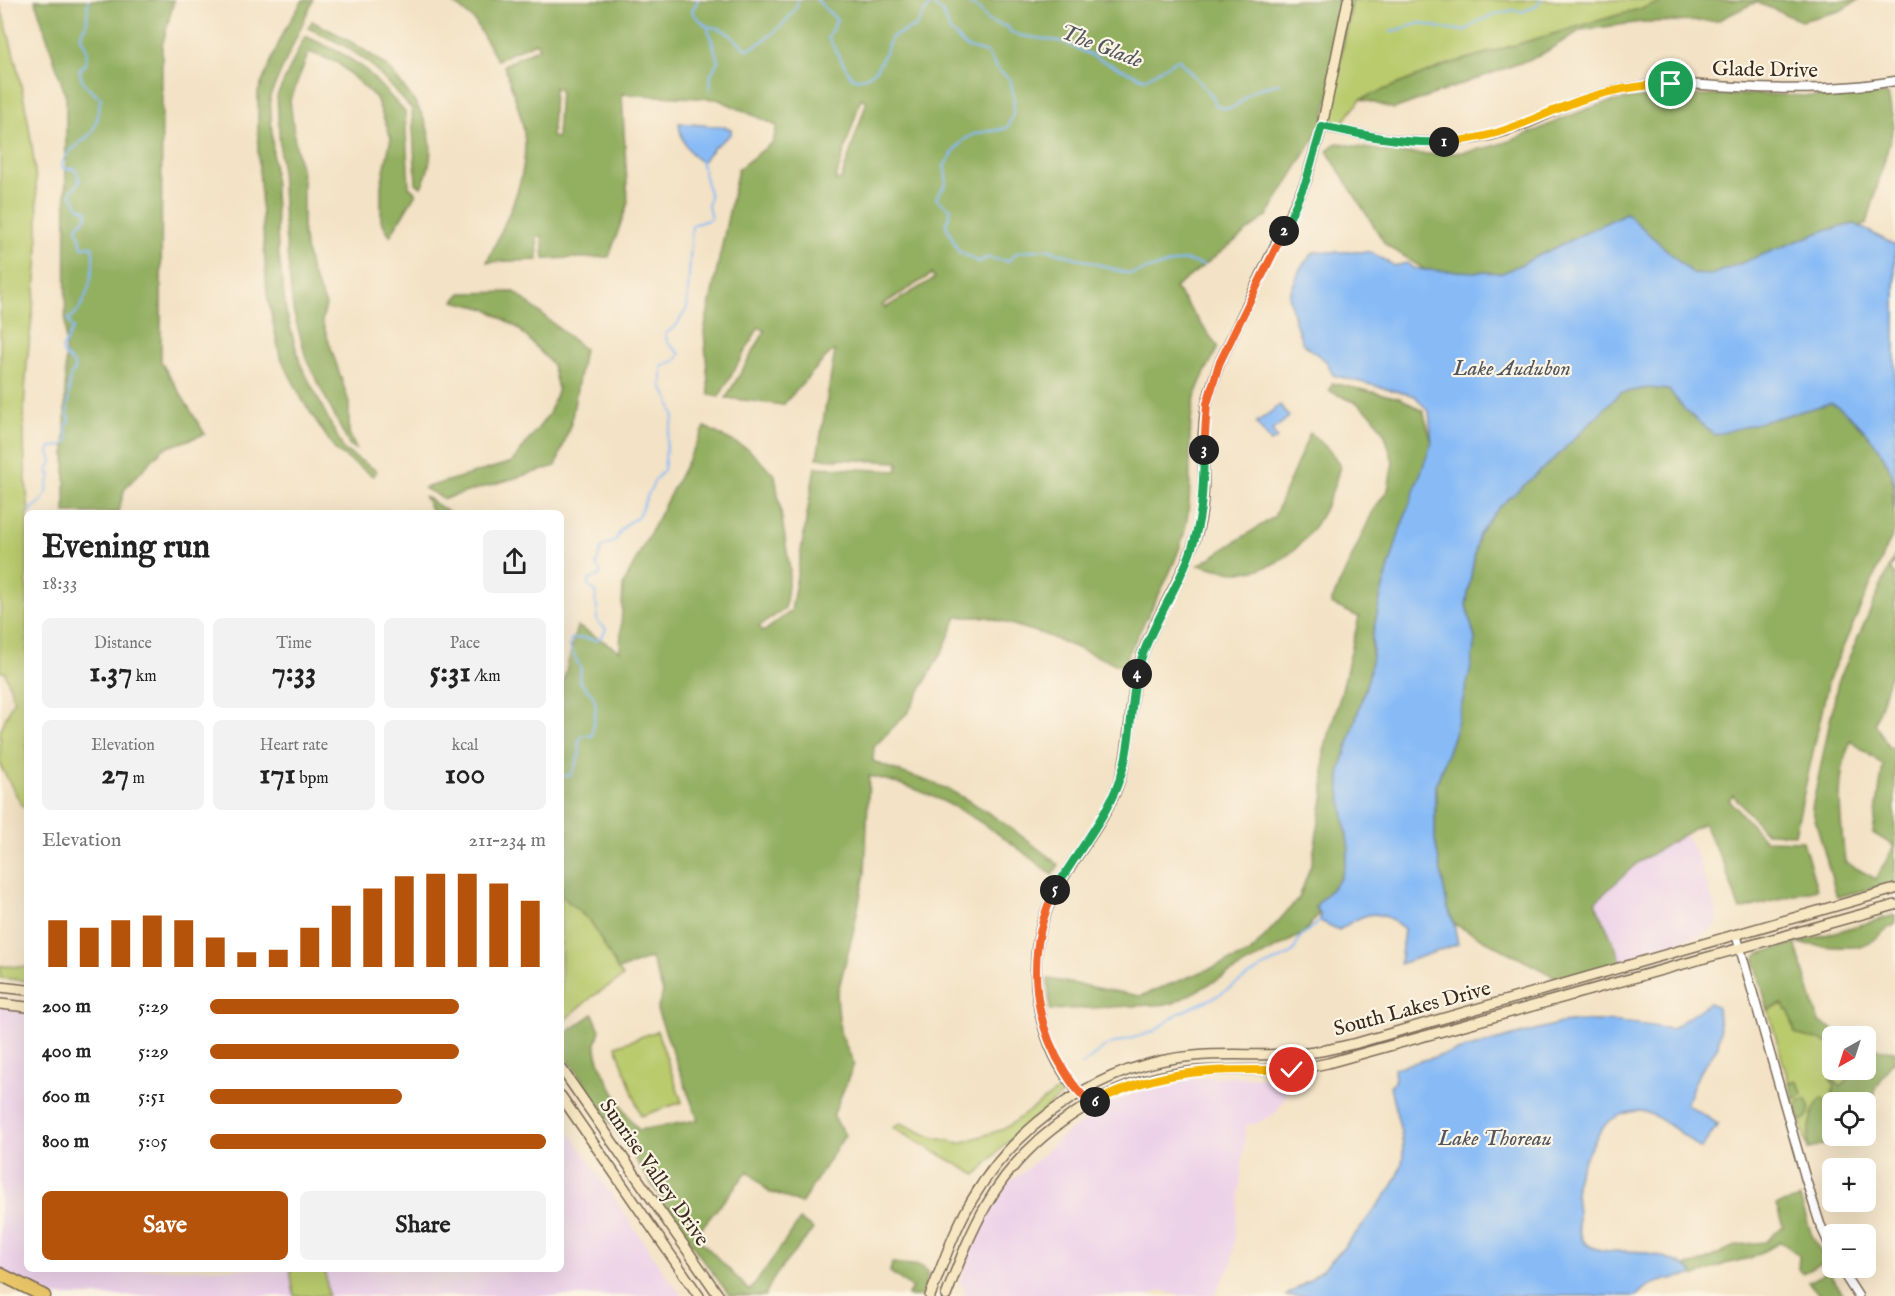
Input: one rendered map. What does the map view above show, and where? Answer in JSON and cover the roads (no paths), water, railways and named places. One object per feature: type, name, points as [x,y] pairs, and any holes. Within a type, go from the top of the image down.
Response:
[{"type":"highway","points":[[0,1274],[44,1296]]},
{"type":"main road","points":[[1092,1104],[1079,1094],[1050,1045],[1041,1016],[1036,967],[1041,927],[1054,892],[1101,819],[1118,784],[1128,746],[1131,708],[1139,664],[1155,623],[1182,571],[1197,534],[1203,499],[1207,404],[1213,383],[1219,364],[1301,195],[1313,163],[1348,0]]},
{"type":"main road","name":"South Lakes Drive","points":[[930,1296],[961,1221],[981,1185],[1005,1154],[1032,1128],[1064,1103],[1093,1086],[1129,1070],[1167,1060],[1220,1054],[1291,1054],[1357,1043],[1895,889]]},
{"type":"main road","name":"South Lakes Drive","points":[[946,1296],[976,1223],[1000,1185],[1033,1146],[1080,1110],[1136,1084],[1184,1072],[1292,1070],[1328,1063],[1895,905]]},
{"type":"main road","points":[[0,987],[24,990]]},
{"type":"main road","points":[[0,1004],[24,1006]]},
{"type":"main road","name":"Sunrise Valley Drive","points":[[564,1072],[719,1296]]},
{"type":"main road","points":[[1079,1094],[1080,1110]]},
{"type":"main road","name":"Sunrise Valley Drive","points":[[564,1100],[699,1296]]},
{"type":"street","name":"Glade Drive","points":[[1322,126],[1397,141],[1454,142],[1477,140],[1500,133],[1579,101],[1630,87],[1671,84],[1738,88],[1840,88],[1895,81]]},
{"type":"street","points":[[1736,933],[1806,1180],[1822,1228]]},
{"type":"street","points":[[1846,1278],[1858,1296]]},
{"type":"water","points":[[679,123],[724,127],[731,129],[731,134],[714,147],[702,162],[686,146]]},
{"type":"water","name":"Lake Audubon","points":[[1626,213],[1693,274],[1711,275],[1823,231],[1855,224],[1895,245],[1895,509],[1892,476],[1881,453],[1848,414],[1831,403],[1714,435],[1685,410],[1669,390],[1648,388],[1620,393],[1553,460],[1500,506],[1478,535],[1466,605],[1475,639],[1470,672],[1455,731],[1435,788],[1435,840],[1447,906],[1458,944],[1400,964],[1404,929],[1395,922],[1379,915],[1364,916],[1339,930],[1320,921],[1320,912],[1315,907],[1341,878],[1349,849],[1340,791],[1340,771],[1369,676],[1373,650],[1372,638],[1381,595],[1400,530],[1432,442],[1429,412],[1415,396],[1333,375],[1326,361],[1303,344],[1289,295],[1301,267],[1314,252],[1371,252],[1394,266],[1407,263],[1413,268],[1425,270],[1503,273]]},
{"type":"water","points":[[1280,405],[1289,417],[1272,431],[1277,438],[1271,442],[1256,423]]},
{"type":"water","name":"Lake Thoreau","points":[[1709,1003],[1718,1007],[1720,1031],[1718,1046],[1698,1075],[1686,1104],[1718,1124],[1701,1149],[1671,1126],[1646,1112],[1626,1113],[1613,1119],[1602,1129],[1584,1160],[1576,1181],[1580,1236],[1588,1245],[1602,1250],[1636,1251],[1663,1257],[1687,1268],[1693,1272],[1693,1275],[1655,1284],[1637,1296],[1285,1296],[1311,1279],[1334,1258],[1355,1235],[1398,1176],[1402,1163],[1403,1145],[1390,1086],[1395,1080],[1394,1068],[1561,1023],[1602,1021],[1671,1029]]},
{"type":"waterway","points":[[32,510],[41,502],[48,490],[51,475],[48,472],[52,461],[49,452],[51,447],[63,446],[68,440],[66,427],[70,419],[67,414],[70,377],[74,371],[74,364],[64,355],[62,349],[73,329],[68,319],[80,307],[92,275],[92,246],[83,247],[81,245],[77,229],[87,216],[86,210],[79,207],[70,193],[80,181],[75,169],[63,169],[62,164],[67,155],[93,131],[101,98],[86,86],[80,73],[80,69],[86,64],[87,49],[80,36],[87,22],[88,0]]},
{"type":"waterway","name":"The Glade","points":[[698,0],[692,11],[694,15],[708,27],[725,31],[747,49],[778,29],[792,14],[798,0]]},
{"type":"waterway","name":"The Glade","points":[[817,0],[837,20],[828,37],[852,78],[861,78],[874,72],[892,37],[916,26],[930,4]]},
{"type":"waterway","points":[[923,0],[942,11],[950,31],[966,47],[987,53],[998,70],[1010,79],[1014,98],[1013,115],[1008,127],[968,137],[959,145],[944,166],[946,182],[936,199],[951,209],[946,225],[958,251],[979,262],[987,258],[1008,261],[1018,252],[1046,249],[1130,274],[1184,260],[1203,265]]},
{"type":"waterway","name":"The Glade","points":[[963,0],[979,9],[988,21],[1008,27],[1017,35],[1064,42],[1145,79],[1178,59],[1214,98],[1215,105],[1222,108],[1233,107],[1255,90],[1280,83]]},
{"type":"waterway","name":"The Glade","points":[[1391,32],[1420,23],[1450,30],[1466,30],[1479,21],[1499,13],[1514,10],[1522,12],[1537,6],[1541,0]]},
{"type":"waterway","points":[[708,28],[718,61],[711,74],[710,92]]},
{"type":"waterway","points":[[564,776],[571,775],[580,753],[578,742],[583,735],[592,736],[595,716],[595,700],[579,681],[581,669],[569,646],[571,639],[597,640],[606,629],[597,621],[595,601],[597,593],[588,585],[589,580],[599,576],[601,572],[596,565],[602,547],[615,541],[624,527],[637,518],[655,480],[664,470],[667,438],[674,417],[662,387],[662,367],[676,360],[680,354],[668,343],[665,334],[676,326],[687,308],[692,225],[711,219],[708,206],[710,196],[701,161]]},
{"type":"waterway","points":[[1082,1065],[1108,1045],[1153,1032],[1179,1013],[1217,996],[1263,967],[1289,955],[1301,936],[1320,921]]}]
